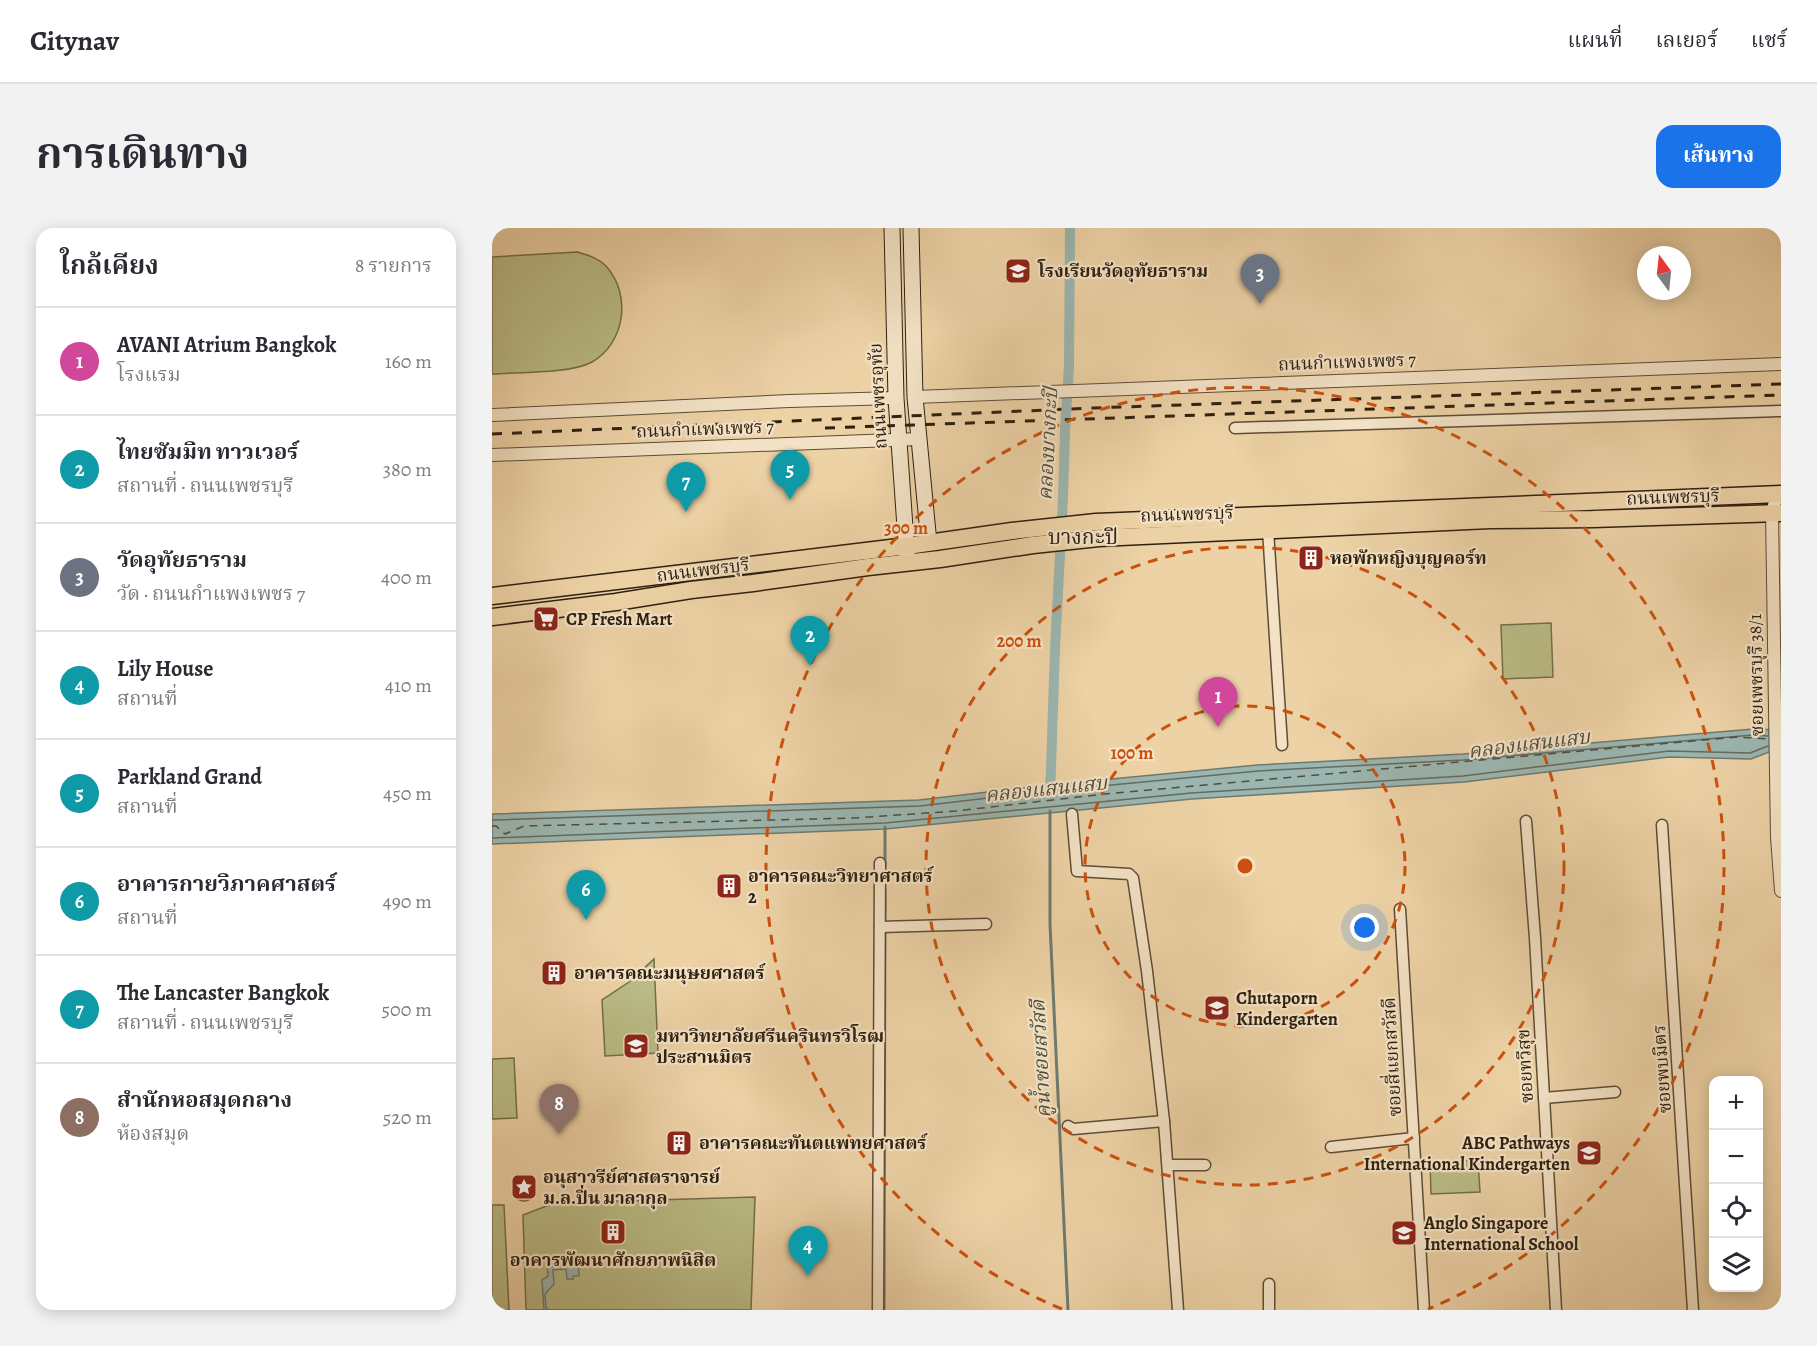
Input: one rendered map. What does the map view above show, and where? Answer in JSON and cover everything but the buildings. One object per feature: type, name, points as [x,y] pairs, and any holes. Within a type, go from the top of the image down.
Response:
[{"type":"main road","name":"ถนนเพชรอุทัย","points":[[892,228],[896,398],[907,554]]},
{"type":"main road","name":"ถนนเพชรอุทัย","points":[[911,228],[915,397],[929,543]]},
{"type":"main road","name":"ถนนเพชรบุรี","points":[[492,596],[907,554],[940,559],[1056,543],[1075,532],[1370,518],[1779,494]]},
{"type":"main road","points":[[904,506],[912,513],[918,512],[925,502]]},
{"type":"main road","name":"ถนนเพชรบุรี","points":[[492,617],[753,583],[907,554],[929,543],[1057,525],[1075,532],[1127,536],[1268,530],[1370,518],[1593,519],[1777,513]]},
{"type":"street","name":"ถนนกำแพงเพชร 7","points":[[915,397],[1781,364]]},
{"type":"street","name":"ถนนกำแพงเพชร 7","points":[[492,415],[896,398]]},
{"type":"street","points":[[1235,428],[1781,411]]},
{"type":"street","name":"ถนนกำแพงเพชร 7","points":[[492,455],[919,439]]},
{"type":"street","name":"ซอยเพชรบุรี 38/1","points":[[1779,494],[1774,715],[1777,837],[1781,891]]},
{"type":"street","points":[[1268,530],[1282,744]]},
{"type":"street","points":[[1072,814],[1077,871],[1129,874],[1133,879],[1147,971],[1164,1121],[1178,1310]]},
{"type":"street","name":"ซอยทวีสุข","points":[[1526,821],[1535,938],[1556,1310]]},
{"type":"street","name":"ซอยพบมิตร","points":[[1662,825],[1693,1310]]},
{"type":"street","points":[[878,1310],[884,927],[880,863]]},
{"type":"street","name":"ซอยสี่แยกสวัสดี","points":[[1400,909],[1424,1310]]},
{"type":"street","points":[[884,927],[986,924]]},
{"type":"street","points":[[1544,1098],[1615,1092]]},
{"type":"street","points":[[1068,1126],[1073,1129],[1164,1121]]},
{"type":"street","points":[[1331,1147],[1414,1138]]},
{"type":"street","points":[[1168,1165],[1205,1165]]},
{"type":"street","points":[[1269,1284],[1269,1310]]},
{"type":"green space","points":[[577,252],[596,259],[606,266],[619,291],[622,304],[621,318],[612,343],[592,362],[571,369],[492,374],[492,257]]},
{"type":"green space","points":[[1551,623],[1553,677],[1503,679],[1501,625]]},
{"type":"green space","points":[[654,959],[658,1053],[605,1056],[602,1000],[629,982]]},
{"type":"green space","points":[[514,1058],[517,1118],[492,1119],[492,1059]]},
{"type":"green space","points":[[1478,1160],[1480,1192],[1431,1194],[1430,1162]]},
{"type":"green space","points":[[520,1179],[528,1179],[535,1186],[535,1194],[528,1201],[520,1201],[513,1194],[513,1186]]},
{"type":"green space","points":[[755,1197],[751,1310],[526,1310],[523,1215],[554,1203]]},
{"type":"green space","points":[[492,1205],[504,1205],[509,1310],[492,1310]]},
{"type":"water","name":"คลองแสนแสบ","points":[[1753,729],[1781,730],[1781,753],[1769,752],[1751,759],[1669,757],[1464,782],[1192,799],[885,829],[492,844],[492,814],[919,800],[1257,765],[1463,754]]},
{"type":"water","points":[[578,1263],[579,1276],[573,1276],[573,1279],[567,1279],[566,1269],[553,1270],[554,1284],[545,1294],[548,1310],[544,1310],[542,1280],[548,1276],[547,1264]]},
{"type":"waterway","name":"คลองบางกะปิ","points":[[1050,797],[1069,366],[1070,228]]},
{"type":"waterway","name":"คูน้ำซอยสวัสดี","points":[[1050,811],[1050,924],[1068,1310]]},
{"type":"waterway","name":"คูน้ำซอยสวัสดี","points":[[885,827],[885,866]]},
{"type":"waterway","name":"คูน้ำซอยสวัสดี","points":[[884,1310],[885,890]]},
{"type":"ferry route","points":[[492,826],[496,826],[505,834],[524,826],[855,818],[956,811],[1105,794],[1737,737],[1771,739]]},
{"type":"railway","points":[[492,434],[1093,408],[1781,384]]},
{"type":"railway","points":[[825,428],[1781,395]]},
{"type":"place","name":"โรงเรียนวัดอุทัยธาราม","points":[[1018,271]]},
{"type":"place","name":"วัดอุทัยธาราม","points":[[1260,304]]},
{"type":"place","name":"Parkland Grand","points":[[790,500]]},
{"type":"place","name":"The Lancaster Bangkok","points":[[686,512]]},
{"type":"place","name":"หอพักหญิงบุญคอร์ท","points":[[1311,558]]},
{"type":"place","name":"CP Fresh Mart","points":[[546,619]]},
{"type":"place","name":"ไทยซัมมิท ทาวเวอร์","points":[[810,666]]},
{"type":"place","name":"AVANI Atrium Bangkok","points":[[1218,727]]},
{"type":"place","name":"อาคารคณะวิทยาศาสตร์ 2","points":[[729,886]]},
{"type":"place","name":"อาคารกายวิภาคศาสตร์","points":[[586,920]]},
{"type":"place","name":"อาคารคณะมนุษยศาสตร์","points":[[554,973]]},
{"type":"place","name":"Chutaporn Kindergarten","points":[[1217,1008]]},
{"type":"place","name":"มหาวิทยาลัยศรีนครินทรวิโรฒ ประสานมิตร","points":[[636,1046]]},
{"type":"place","name":"สำนักหอสมุดกลาง","points":[[559,1134]]},
{"type":"place","name":"อาคารคณะทันตแพทยศาสตร์","points":[[679,1143]]},
{"type":"place","name":"ABC Pathways International Kindergarten","points":[[1589,1153]]},
{"type":"place","name":"อนุสาวรีย์ศาสตราจารย์ ม.ล.ปิ่น มาลากุล","points":[[524,1187]]},
{"type":"place","name":"อาคารพัฒนาศักยภาพนิสิต","points":[[613,1232]]},
{"type":"place","name":"Anglo Singapore International School","points":[[1404,1233]]},
{"type":"place","name":"Lily House","points":[[808,1276]]},
{"type":"district","name":"บางกะปิ","points":[[1083,537]]}]
